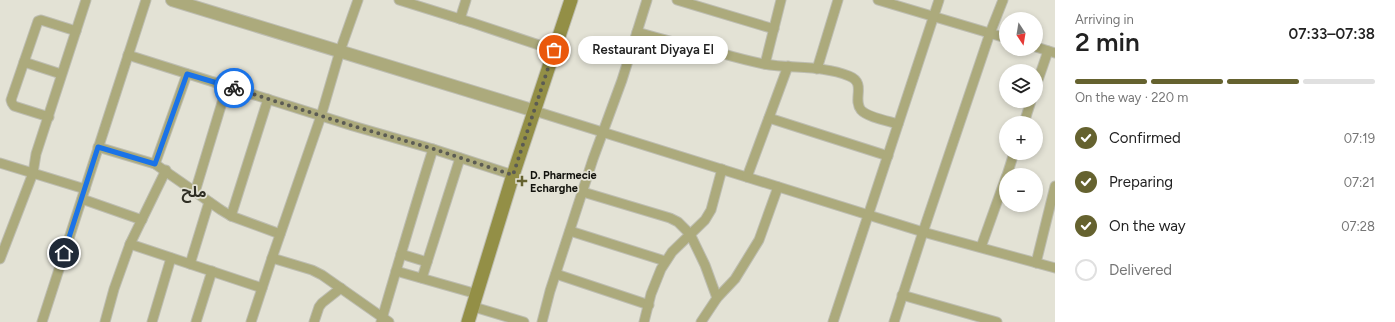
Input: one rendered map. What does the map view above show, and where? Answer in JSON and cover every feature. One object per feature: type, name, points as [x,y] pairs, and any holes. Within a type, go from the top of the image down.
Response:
[{"type":"main road","points":[[468,322],[476,300],[513,175],[571,0]]},
{"type":"street","points":[[0,259],[33,173],[36,154],[86,0]]},
{"type":"street","points":[[44,322],[98,147],[146,0]]},
{"type":"street","points":[[172,0],[778,186],[922,232],[1055,268]]},
{"type":"street","points":[[251,322],[321,116],[340,51],[358,0]]},
{"type":"street","points":[[399,0],[419,3],[460,19],[554,50]]},
{"type":"street","points":[[460,19],[466,0]]},
{"type":"street","points":[[542,322],[570,231],[622,80],[647,0]]},
{"type":"street","points":[[677,0],[774,29]]},
{"type":"street","points":[[765,64],[781,0]]},
{"type":"street","points":[[817,69],[838,0]]},
{"type":"street","points":[[878,0],[999,35]]},
{"type":"street","points":[[833,322],[940,0]]},
{"type":"street","points":[[894,322],[922,232],[990,32],[1003,0]]},
{"type":"street","points":[[48,117],[14,106],[11,100],[38,21],[41,20],[76,31]]},
{"type":"street","points":[[637,32],[765,64],[833,71],[849,76],[856,80],[859,86],[859,106],[862,111],[898,124]]},
{"type":"street","points":[[1043,70],[1051,52]]},
{"type":"street","points":[[128,54],[187,74],[321,116],[434,149],[513,175]]},
{"type":"street","points":[[24,62],[61,74]]},
{"type":"street","points":[[746,177],[788,66]]},
{"type":"street","points":[[155,164],[187,74]]},
{"type":"street","points":[[195,192],[227,86]]},
{"type":"street","points":[[232,216],[268,99]]},
{"type":"street","points":[[769,118],[888,156]]},
{"type":"street","points":[[98,147],[155,164],[166,170],[209,202],[232,216],[280,234]]},
{"type":"street","points":[[272,258],[312,270],[322,275],[384,320],[396,270],[434,149]]},
{"type":"street","points":[[422,278],[460,158]]},
{"type":"street","points":[[0,163],[85,189]]},
{"type":"street","points":[[644,322],[656,281],[665,261],[672,252],[705,220],[711,210],[722,169]]},
{"type":"street","points":[[105,322],[114,289],[130,244],[166,170]]},
{"type":"street","points":[[701,322],[717,298],[735,279],[759,240],[778,186]]},
{"type":"street","points":[[1036,262],[1055,186]]},
{"type":"street","points":[[583,192],[670,218],[678,222],[690,234],[705,264],[717,298]]},
{"type":"street","points":[[981,248],[999,196]]},
{"type":"street","points":[[82,199],[142,220]]},
{"type":"street","points":[[190,264],[209,202]]},
{"type":"street","points":[[570,231],[665,261]]},
{"type":"street","points":[[130,244],[262,288]]},
{"type":"street","points":[[401,254],[428,262]]},
{"type":"street","points":[[152,322],[171,258]]},
{"type":"street","points":[[396,270],[422,278],[524,322]]},
{"type":"street","points":[[196,322],[212,271]]},
{"type":"street","points":[[556,274],[649,305]]},
{"type":"street","points":[[314,322],[319,307],[322,303],[341,288]]},
{"type":"street","points":[[902,295],[972,318],[997,322]]},
{"type":"way so far","points":[[234,88],[353,126],[434,149],[513,175],[554,50]]},
{"type":"place","name":"Restaurant Diyaya El","points":[[554,50]]},
{"type":"place","name":"D. Pharmecie Echarghe","points":[[522,181]]},
{"type":"district","name":"ملح","points":[[194,192]]},
{"type":"route","points":[[64,253],[98,147],[155,164],[187,74],[234,88]]}]
